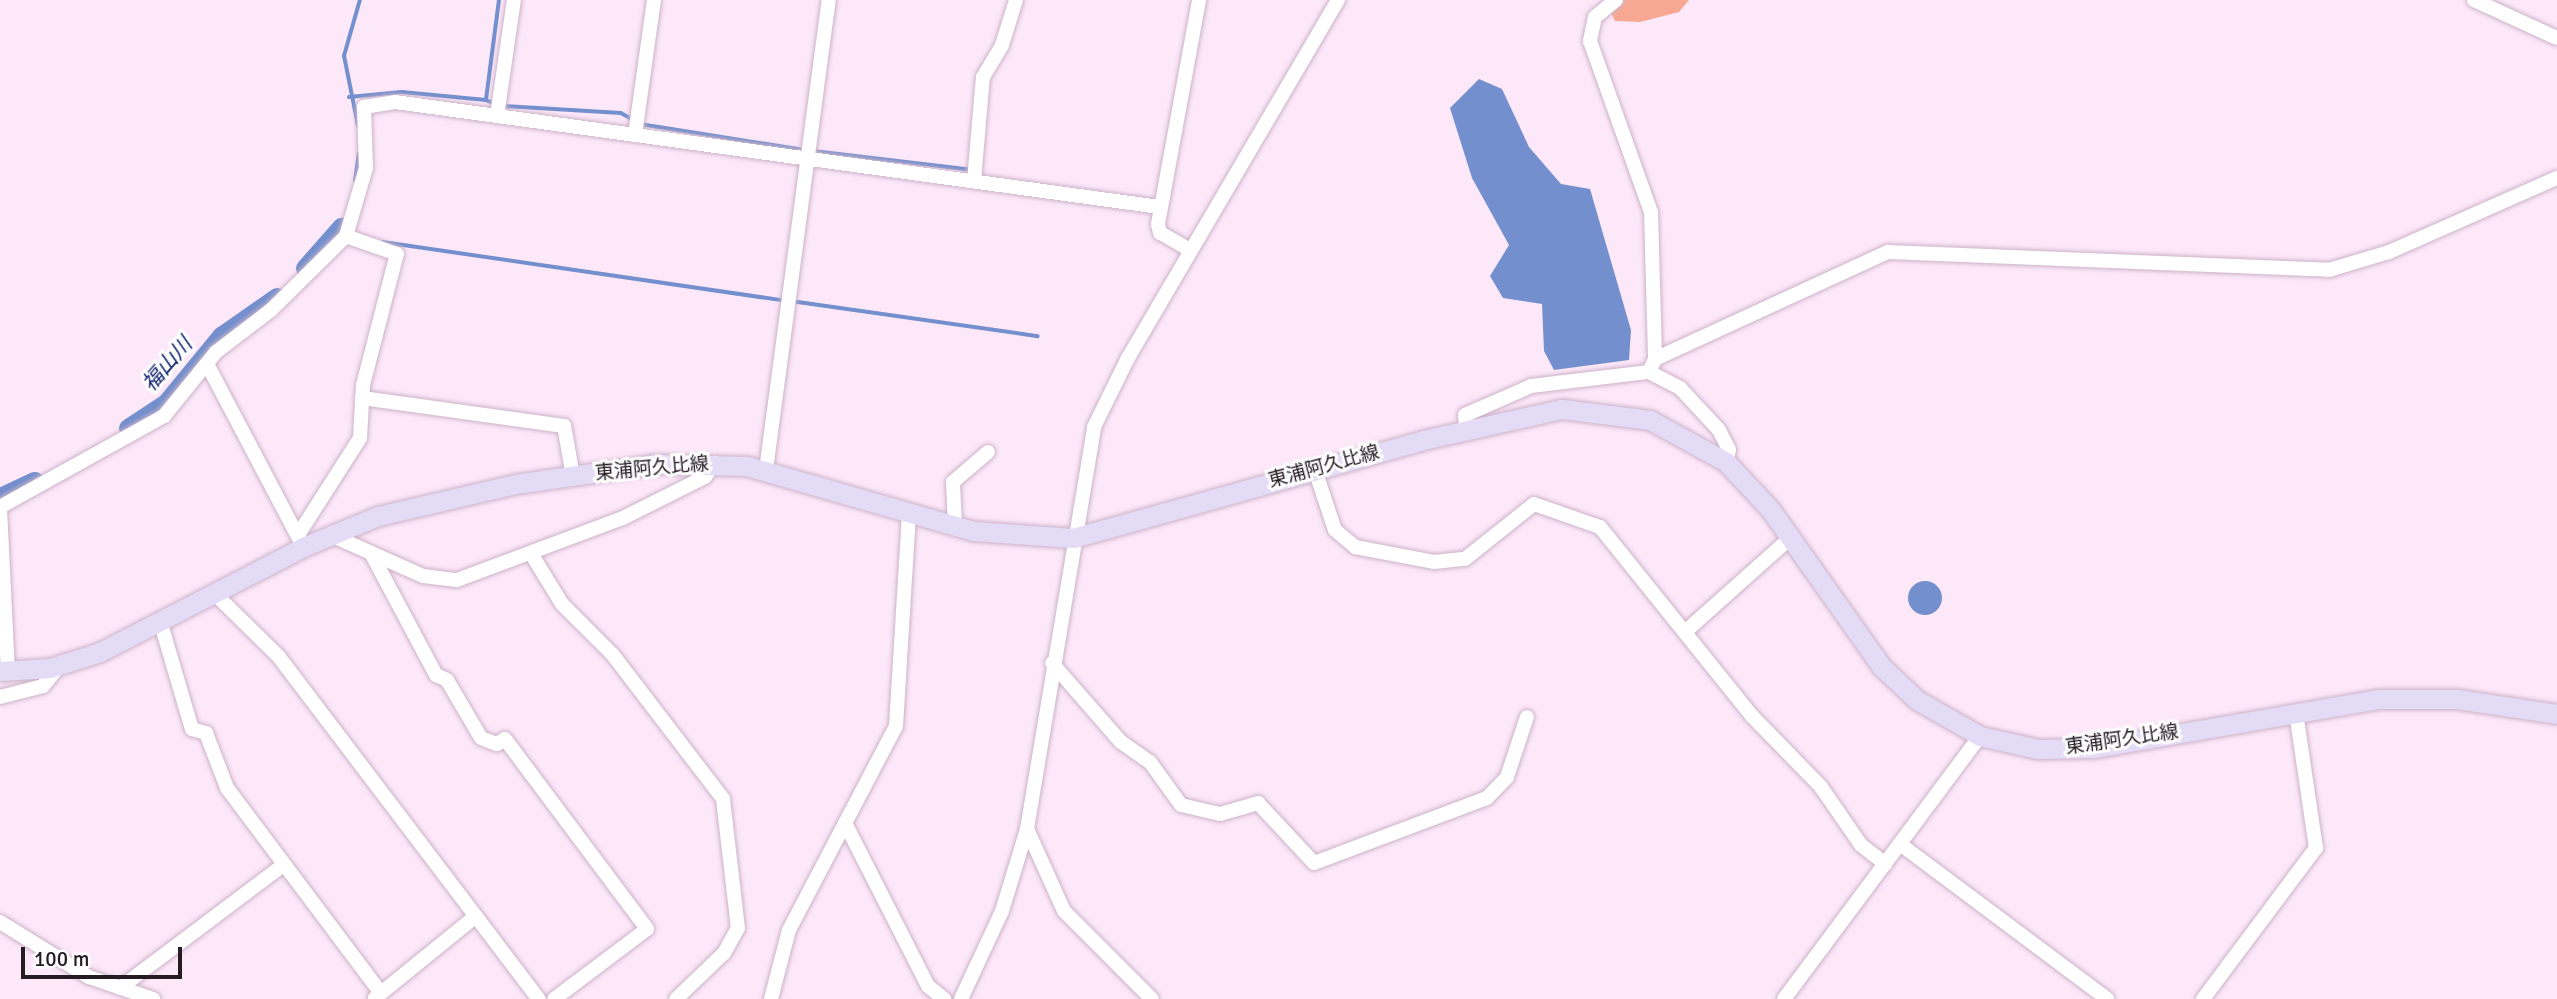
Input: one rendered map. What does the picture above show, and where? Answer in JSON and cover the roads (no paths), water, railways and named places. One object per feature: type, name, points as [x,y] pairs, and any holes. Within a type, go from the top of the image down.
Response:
[{"type":"main road","name":"東浦阿久比線","points":[[4,671],[59,666],[161,624],[301,541],[331,535],[435,499],[573,476],[714,463],[766,470],[955,526],[1073,538],[1538,411],[1624,413],[1675,430],[1726,462],[1790,538],[1897,683],[1980,736],[2066,750],[2295,712],[2419,697],[2557,713]]},
{"type":"street","points":[[497,116],[514,0]]},
{"type":"street","points":[[635,135],[654,0]]},
{"type":"street","points":[[766,470],[829,0]]},
{"type":"street","points":[[974,181],[983,77],[1002,45],[1016,0]]},
{"type":"street","points":[[1190,250],[1160,233],[1160,207],[1199,0]]},
{"type":"street","points":[[961,999],[1002,911],[1027,829],[1073,538],[1104,402],[1190,250],[1338,0]]},
{"type":"street","points":[[1616,0],[1595,17],[1590,41],[1651,212],[1652,365]]},
{"type":"street","points":[[2474,0],[2557,38]]},
{"type":"street","points":[[4,671],[0,508],[164,416],[207,364],[346,236],[366,168],[364,107],[396,102],[1160,207]]},
{"type":"street","points":[[1466,429],[1465,415],[1531,386],[1652,365],[1888,252],[2329,270],[2389,252],[2557,178]]},
{"type":"street","points":[[301,541],[360,438],[362,398],[397,254],[346,236]]},
{"type":"street","points":[[207,364],[301,541]]},
{"type":"street","points":[[1652,365],[1681,388],[1719,430],[1729,450],[1726,462]]},
{"type":"street","points":[[362,398],[564,426],[573,476]]},
{"type":"street","points":[[955,526],[953,482],[988,452]]},
{"type":"street","points":[[331,535],[372,555],[446,581],[532,555],[705,477],[714,463]]},
{"type":"street","points":[[1315,470],[1335,530],[1355,547],[1434,562],[1465,559],[1534,504],[1594,523],[1686,631],[1752,716],[1821,787],[1861,845],[1885,864]]},
{"type":"street","points":[[771,999],[789,930],[896,726],[909,513]]},
{"type":"street","points":[[1686,631],[1790,538]]},
{"type":"street","points":[[372,555],[436,676],[447,680],[481,738],[497,744],[505,739],[647,929],[554,999]]},
{"type":"street","points":[[532,555],[562,604],[613,655],[723,799],[738,928],[724,953],[676,999]]},
{"type":"street","points":[[215,594],[279,656],[538,999]]},
{"type":"street","points":[[161,624],[192,729],[206,733],[227,788],[377,996],[476,916]]},
{"type":"street","points":[[1052,663],[1113,734],[1150,762],[1181,806],[1220,814],[1258,803],[1314,863],[1487,798],[1507,776],[1527,717]]},
{"type":"street","points":[[0,696],[43,686],[59,666]]},
{"type":"street","points":[[2203,999],[2316,848],[2295,712]]},
{"type":"street","points":[[1784,999],[1980,736]]},
{"type":"street","points":[[845,823],[928,986],[944,999]]},
{"type":"street","points":[[1027,829],[1064,911],[1152,999]]},
{"type":"street","points":[[1900,844],[2106,999]]},
{"type":"street","points":[[120,988],[283,865]]},
{"type":"street","points":[[0,922],[73,970],[153,999]]},
{"type":"water","points":[[1479,79],[1502,89],[1529,147],[1561,184],[1590,189],[1631,330],[1629,360],[1554,370],[1544,351],[1542,304],[1503,298],[1490,276],[1509,245],[1472,178],[1450,108]]},
{"type":"water","points":[[1925,581],[1937,586],[1942,598],[1937,610],[1925,615],[1913,610],[1908,598],[1913,586]]},
{"type":"waterway","points":[[358,126],[344,56],[360,0]]},
{"type":"waterway","points":[[349,97],[402,92],[486,100],[499,0]]},
{"type":"waterway","points":[[486,100],[496,104]]},
{"type":"waterway","points":[[503,106],[621,113],[634,120]]},
{"type":"waterway","points":[[640,124],[805,150]]},
{"type":"waterway","points":[[813,151],[967,169]]},
{"type":"waterway","points":[[355,181],[359,154]]},
{"type":"waterway","name":"福山川","points":[[305,268],[341,227]]},
{"type":"waterway","points":[[383,242],[783,300]]},
{"type":"waterway","name":"福山川","points":[[128,428],[166,403],[221,336],[277,297]]},
{"type":"waterway","points":[[791,301],[1038,336]]},
{"type":"waterway","name":"福山川","points":[[0,497],[34,481]]}]
